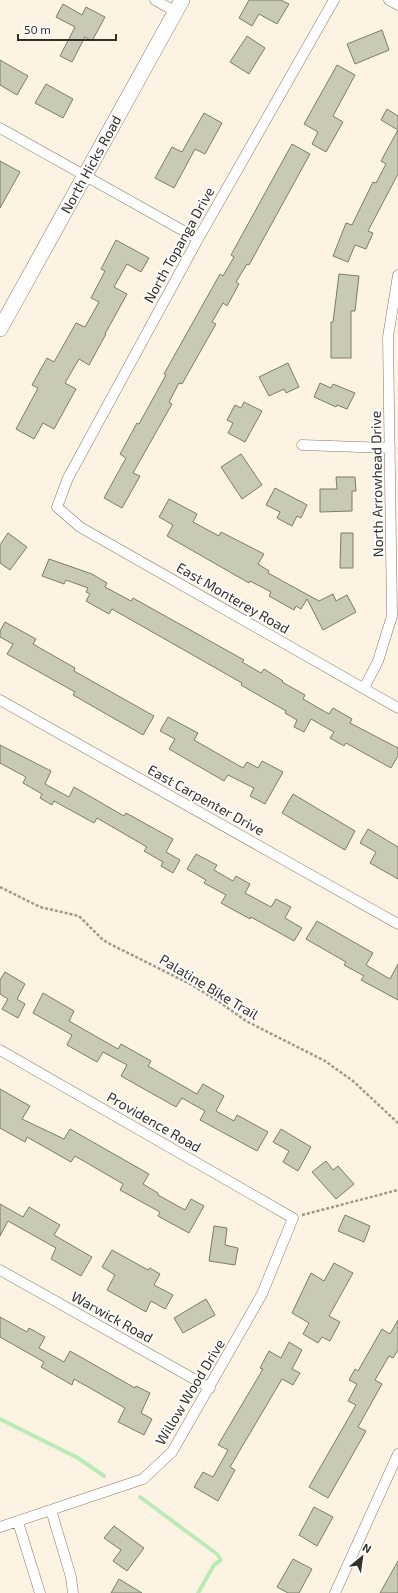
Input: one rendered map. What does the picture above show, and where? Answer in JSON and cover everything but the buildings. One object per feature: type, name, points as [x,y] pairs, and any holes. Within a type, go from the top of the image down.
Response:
[{"type":"main road","name":"North Hicks Road","points":[[0,329],[179,6]]},
{"type":"street","points":[[155,0],[179,6]]},
{"type":"street","name":"North Topanga Drive","points":[[57,507],[68,478],[198,239],[334,0]]},
{"type":"street","points":[[389,0],[398,5]]},
{"type":"street","points":[[0,128],[198,239]]},
{"type":"street","name":"North Arrowhead Drive","points":[[364,688],[378,661],[392,616],[388,337],[398,275]]},
{"type":"street","points":[[302,445],[390,448]]},
{"type":"street","name":"East Monterey Road","points":[[57,507],[80,527],[398,708]]},
{"type":"street","name":"East Carpenter Drive","points":[[0,700],[398,924]]},
{"type":"street","name":"Providence Road","points":[[0,1050],[293,1218]]},
{"type":"street","name":"Willow Wood Drive","points":[[0,1527],[143,1479],[172,1452],[210,1388],[262,1294],[293,1218]]},
{"type":"street","name":"Warwick Road","points":[[0,1270],[210,1388]]},
{"type":"street","points":[[335,1593],[398,1454]]},
{"type":"street","points":[[51,1510],[71,1577],[73,1593]]},
{"type":"street","points":[[18,1522],[40,1593]]},
{"type":"path","name":"Palatine Bike Trail","points":[[0,887],[40,907],[79,916],[103,940],[190,984],[218,1001],[246,1021],[325,1061],[353,1081],[398,1123]]},
{"type":"path","points":[[293,1218],[398,1190]]},
{"type":"waterway","points":[[0,1419],[78,1458],[104,1476]]},
{"type":"waterway","points":[[140,1497],[217,1554],[221,1560],[214,1565],[198,1593]]}]
